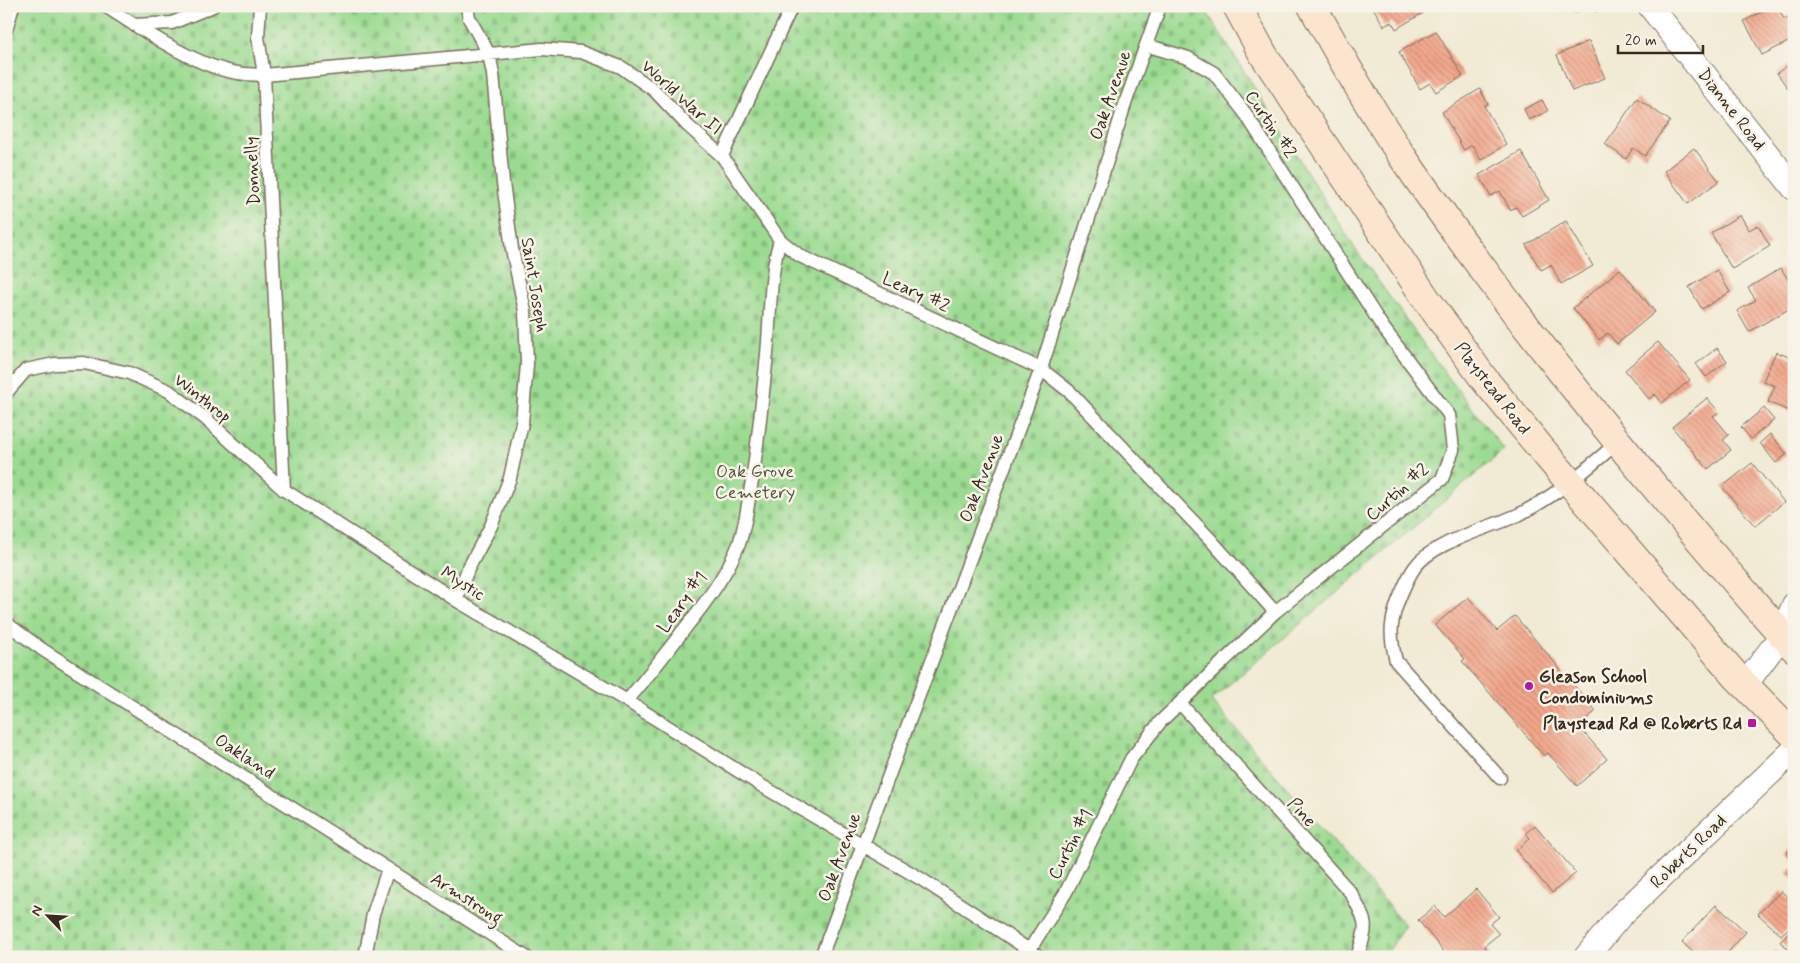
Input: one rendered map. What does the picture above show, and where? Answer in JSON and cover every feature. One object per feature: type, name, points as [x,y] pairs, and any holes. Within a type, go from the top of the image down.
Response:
[{"type":"main road","name":"Playstead Road","points":[[1237,6],[1263,54],[1427,300],[1484,379],[1570,484],[1745,685],[1794,735]]},
{"type":"main road","points":[[1312,6],[1350,72],[1406,160],[1527,329],[1590,410],[1688,528],[1788,641]]},
{"type":"street","name":"Dianne Road","points":[[1650,6],[1794,188]]},
{"type":"street","points":[[1745,685],[1788,641],[1794,604]]},
{"type":"street","name":"Roberts Road","points":[[1586,957],[1620,916],[1794,750]]},
{"type":"lane","points":[[6,30],[14,6]]},
{"type":"lane","points":[[105,6],[203,64],[238,74],[264,74],[489,54]]},
{"type":"lane","points":[[133,24],[172,23],[213,6]]},
{"type":"lane","name":"Donnelly","points":[[260,6],[258,37],[264,74],[284,490]]},
{"type":"lane","name":"Saint Joseph","points":[[456,600],[468,568],[491,526],[510,478],[522,423],[527,364],[525,312],[510,240],[493,74],[489,54],[469,18],[467,6]]},
{"type":"lane","points":[[722,156],[792,6]]},
{"type":"lane","name":"Oak Avenue","points":[[821,957],[1041,369],[1123,110],[1160,6]]},
{"type":"lane","name":"Curtin #2","points":[[1146,45],[1188,58],[1214,73],[1246,113],[1382,326],[1449,415],[1453,450],[1442,480],[1275,612]]},
{"type":"lane","name":"World War II","points":[[489,54],[542,49],[581,52],[621,67],[654,90],[688,126],[722,156],[780,240]]},
{"type":"lane","name":"Leary #2","points":[[780,240],[800,256],[1041,369]]},
{"type":"lane","name":"Leary #1","points":[[627,701],[706,601],[739,544],[746,517],[758,438],[767,358],[774,258],[780,240]]},
{"type":"lane","name":"Winthrop","points":[[6,392],[26,370],[55,364],[84,363],[130,373],[169,391],[206,419],[284,490]]},
{"type":"lane","points":[[1041,369],[1070,392],[1209,538],[1275,612]]},
{"type":"lane","points":[[1500,778],[1396,661],[1390,641],[1391,622],[1405,586],[1416,566],[1434,551],[1463,536],[1520,514],[1570,484],[1618,442]]},
{"type":"lane","name":"Mystic","points":[[284,490],[456,600],[627,701]]},
{"type":"lane","name":"Curtin #1","points":[[862,845],[921,879],[1035,953],[1132,759],[1161,722],[1275,612]]},
{"type":"lane","name":"Oakland","points":[[6,623],[43,650],[388,869]]},
{"type":"lane","points":[[627,701],[762,786],[862,845]]},
{"type":"lane","name":"Pine","points":[[1180,703],[1351,893],[1366,922],[1364,937],[1357,957]]},
{"type":"lane","points":[[366,957],[373,914],[388,869]]},
{"type":"lane","name":"Armstrong","points":[[388,869],[526,957]]},
{"type":"green space","name":"Oak Grove Cemetery","points":[[6,6],[1203,6],[1356,250],[1435,360],[1504,450],[1211,700],[1405,925],[1385,957],[6,957]]},
{"type":"building","points":[[1372,6],[1419,6],[1423,13],[1396,29],[1392,22],[1384,26]]},
{"type":"building","points":[[1564,6],[1580,6],[1577,13]]},
{"type":"building","points":[[1585,6],[1601,6],[1597,12]]},
{"type":"building","points":[[1773,6],[1777,6],[1784,19],[1794,14],[1794,39],[1762,55],[1744,21]]},
{"type":"building","points":[[1436,31],[1463,76],[1436,92],[1430,83],[1420,89],[1399,52]]},
{"type":"building","points":[[1589,41],[1605,78],[1572,91],[1557,55]]},
{"type":"building","points":[[1794,61],[1794,97],[1777,73]]},
{"type":"building","points":[[1480,89],[1488,104],[1484,106],[1506,144],[1481,160],[1472,145],[1464,150],[1442,112]]},
{"type":"building","points":[[1637,98],[1670,121],[1645,156],[1633,148],[1626,159],[1605,144]]},
{"type":"building","points":[[1542,100],[1548,111],[1529,120],[1524,109]]},
{"type":"building","points":[[1694,148],[1719,181],[1688,204],[1664,171]]},
{"type":"building","points":[[1521,151],[1549,200],[1522,216],[1516,207],[1510,210],[1500,191],[1491,196],[1479,175]]},
{"type":"building","points":[[1740,215],[1749,230],[1758,225],[1770,246],[1732,269],[1711,233]]},
{"type":"building","points":[[1566,221],[1593,266],[1561,284],[1551,265],[1541,270],[1526,245]]},
{"type":"building","points":[[1781,268],[1794,289],[1794,306],[1749,332],[1737,311],[1756,300],[1748,288]]},
{"type":"building","points":[[1620,269],[1655,312],[1617,344],[1608,333],[1599,340],[1573,308]]},
{"type":"building","points":[[1717,270],[1730,292],[1702,309],[1689,287]]},
{"type":"building","points":[[1658,342],[1690,380],[1662,403],[1655,394],[1649,399],[1625,370]]},
{"type":"building","points":[[1717,348],[1727,361],[1706,377],[1696,364]]},
{"type":"building","points":[[1776,352],[1794,359],[1794,413],[1768,402],[1775,386],[1763,381]]},
{"type":"building","points":[[1707,398],[1719,412],[1713,416],[1729,435],[1723,440],[1731,450],[1708,469],[1672,427]]},
{"type":"building","points":[[1764,408],[1774,420],[1751,439],[1741,427]]},
{"type":"building","points":[[1770,434],[1787,454],[1776,463],[1760,443]]},
{"type":"building","points":[[1752,463],[1784,502],[1755,526],[1722,487]]},
{"type":"building","name":"Gleason School Condominiums","points":[[1468,597],[1497,631],[1515,616],[1596,711],[1578,726],[1607,759],[1577,786],[1548,753],[1544,756],[1462,661],[1465,659],[1435,625]]},
{"type":"building","points":[[1535,825],[1576,873],[1552,893],[1516,851],[1530,838],[1526,833]]},
{"type":"building","points":[[1794,845],[1794,862],[1786,854]]},
{"type":"building","points":[[1794,866],[1794,879],[1787,873]]},
{"type":"building","points":[[1476,889],[1499,917],[1490,924],[1499,934],[1484,946],[1492,957],[1448,957],[1418,920],[1435,906],[1444,917]]},
{"type":"building","points":[[1781,891],[1794,903],[1794,923],[1781,935],[1758,914]]},
{"type":"building","points":[[1716,905],[1746,932],[1724,957],[1698,957],[1682,942]]},
{"type":"building","points":[[1791,929],[1794,932],[1794,953],[1780,942]]},
{"type":"building","points":[[1775,950],[1783,957],[1769,957]]},
{"type":"place","name":"Gleason School Condominiums","points":[[1529,686]]},
{"type":"place","name":"Playstead Rd @ Roberts Rd","points":[[1752,723]]}]
